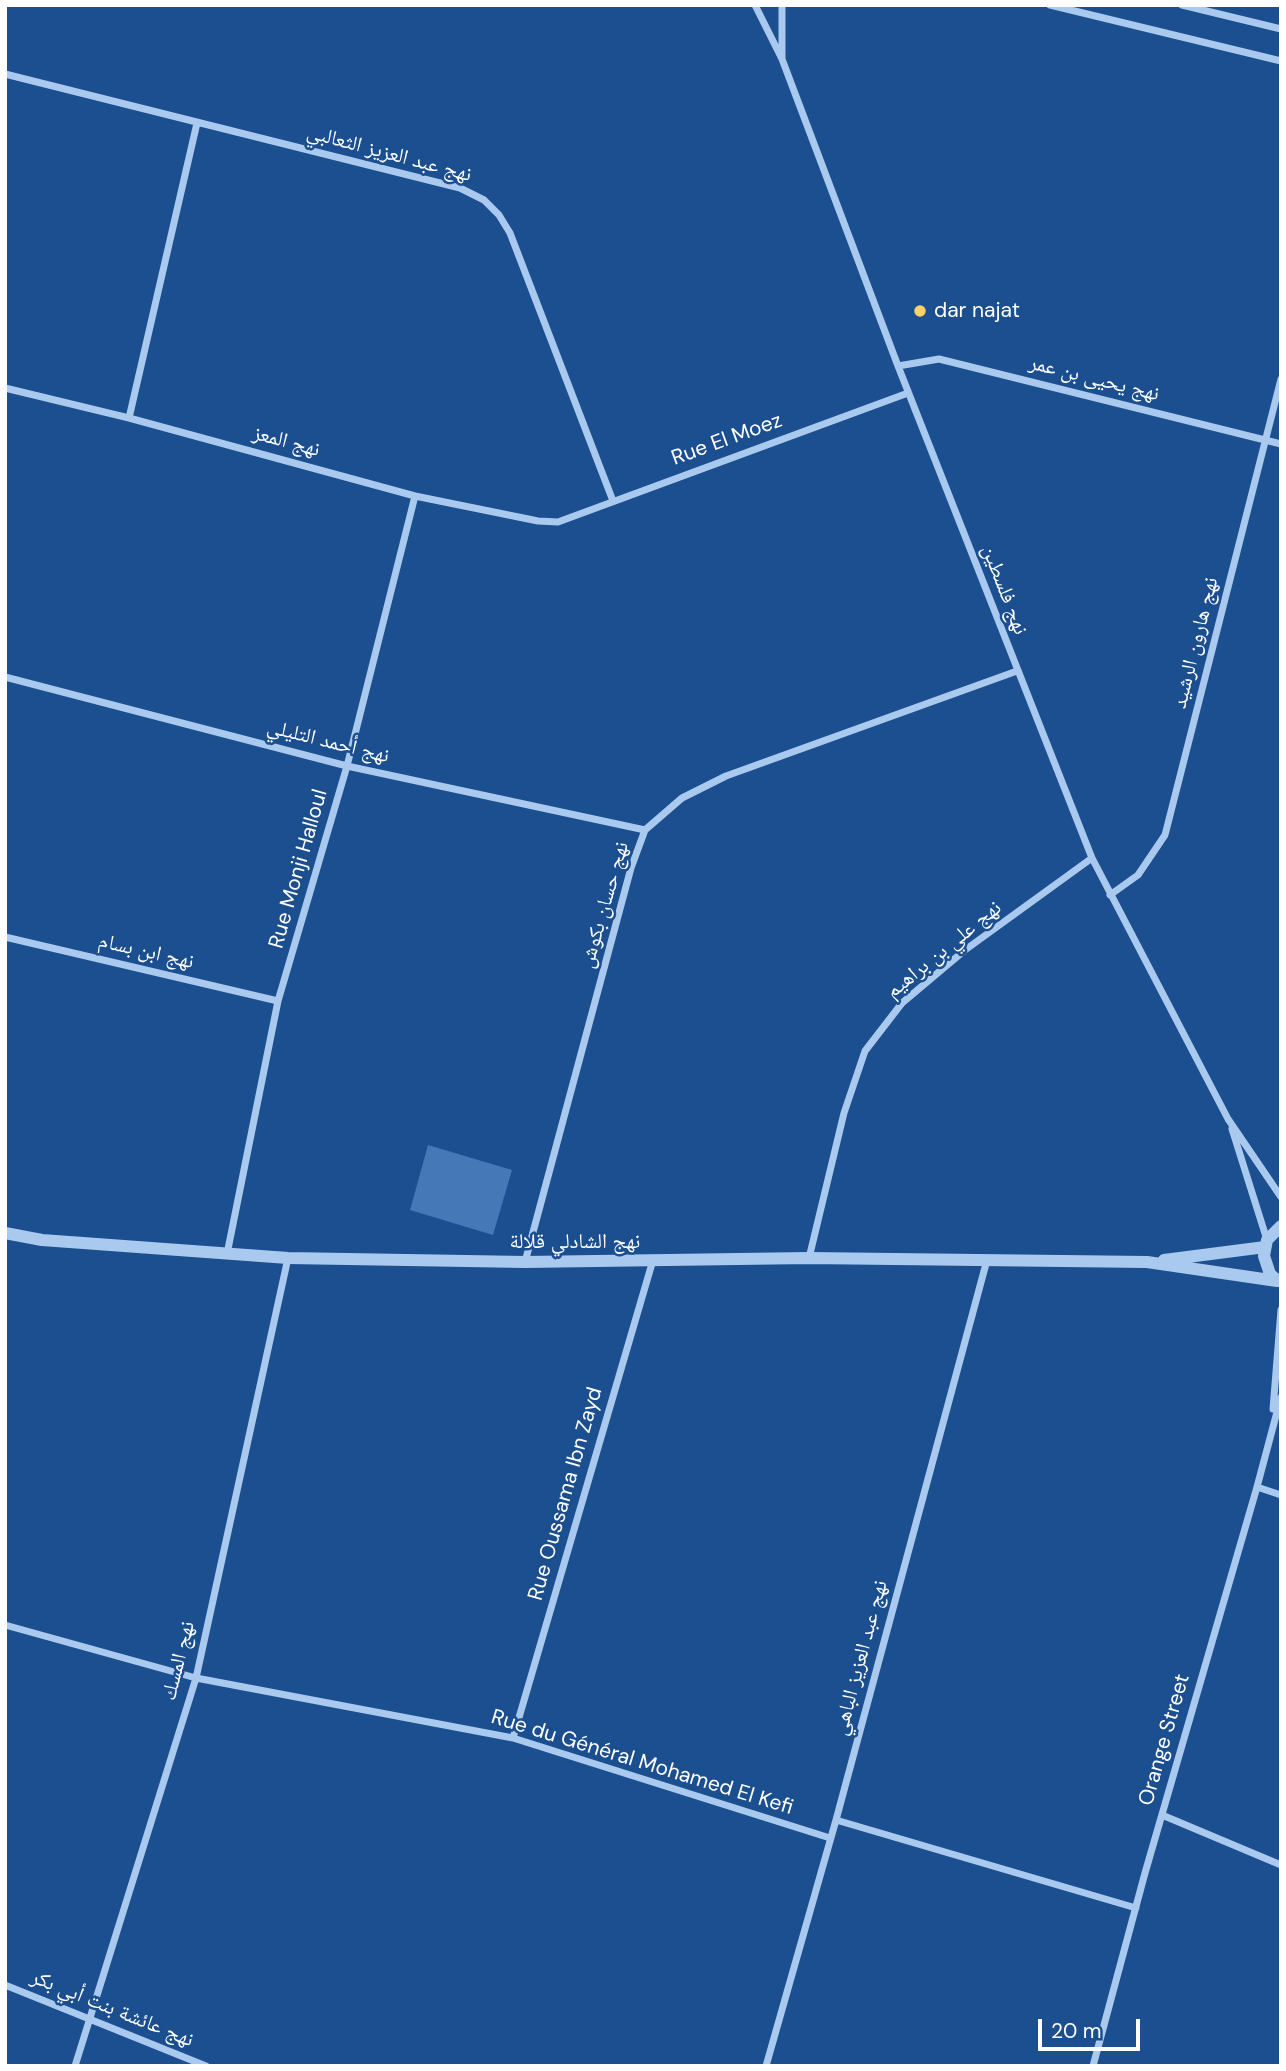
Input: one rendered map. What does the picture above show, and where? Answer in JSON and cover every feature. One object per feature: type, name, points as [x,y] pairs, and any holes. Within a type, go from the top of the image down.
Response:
[{"type":"street","points":[[755,5],[782,59]]},
{"type":"street","points":[[782,5],[782,59]]},
{"type":"street","points":[[1050,5],[1281,61]]},
{"type":"street","points":[[1182,5],[1281,29]]},
{"type":"street","name":"نهج فلسطين","points":[[782,59],[908,393],[1092,858],[1228,1119],[1281,1197]]},
{"type":"street","name":"نهج عبد العزيز الثعالبي","points":[[5,75],[460,188],[484,200],[499,215],[510,233],[613,501]]},
{"type":"street","points":[[129,418],[197,123]]},
{"type":"street","name":"نهج يحيى بن عمر","points":[[898,366],[939,359],[1281,444]]},
{"type":"street","name":"نهج هارون الرشيد","points":[[1110,895],[1138,875],[1165,835],[1281,379]]},
{"type":"street","name":"نهج المعز","points":[[5,388],[129,418],[415,496],[516,518],[558,522]]},
{"type":"street","name":"Rue El Moez","points":[[558,522],[908,393]]},
{"type":"street","name":"Rue Monji Halloul","points":[[227,1255],[278,1001],[347,766],[415,496]]},
{"type":"street","name":"نهج حسان بكوش","points":[[525,1262],[631,868],[645,830],[682,798],[726,776],[1017,671]]},
{"type":"street","name":"نهج أحمد التليلي","points":[[5,677],[347,766],[645,830]]},
{"type":"street","name":"نهج علي بن براهيم","points":[[809,1258],[844,1113],[865,1051],[902,1003],[965,950],[1092,858]]},
{"type":"street","name":"نهج ابن بسام","points":[[5,937],[278,1001]]},
{"type":"street","name":"نهج فلسطين","points":[[1228,1119],[1266,1243]]},
{"type":"street","points":[[1147,1262],[1266,1243],[1281,1226]]},
{"type":"street","name":"نهج الشادلي قلالة","points":[[5,1233],[43,1240],[288,1258],[525,1262],[809,1258],[1147,1262]]},
{"type":"street","points":[[1266,1243],[1266,1265],[1279,1282]]},
{"type":"street","name":"نهج المسك","points":[[75,2066],[195,1678],[288,1258]]},
{"type":"street","name":"نهج عبد العزيز الباهي","points":[[766,2066],[836,1820],[987,1259]]},
{"type":"street","name":"Rue Oussama Ibn Zayd","points":[[513,1738],[653,1260]]},
{"type":"street","points":[[1147,1262],[1279,1282]]},
{"type":"street","name":"Orange Street","points":[[1272,1424],[1281,1310]]},
{"type":"street","name":"Orange Street","points":[[1093,2066],[1281,1397]]},
{"type":"street","points":[[1257,1488],[1281,1495]]},
{"type":"street","name":"Rue du Général Mohamed El Kefi","points":[[5,1625],[195,1678],[513,1738],[830,1838]]},
{"type":"street","points":[[1162,1815],[1281,1866]]},
{"type":"street","points":[[836,1820],[1136,1908]]},
{"type":"street","name":"نهج عائشة بنت أبي بكر","points":[[5,1985],[206,2066]]},
{"type":"building","points":[[428,1145],[512,1170],[493,1235],[410,1210]]},
{"type":"place","name":"dar najat","points":[[920,311]]}]
